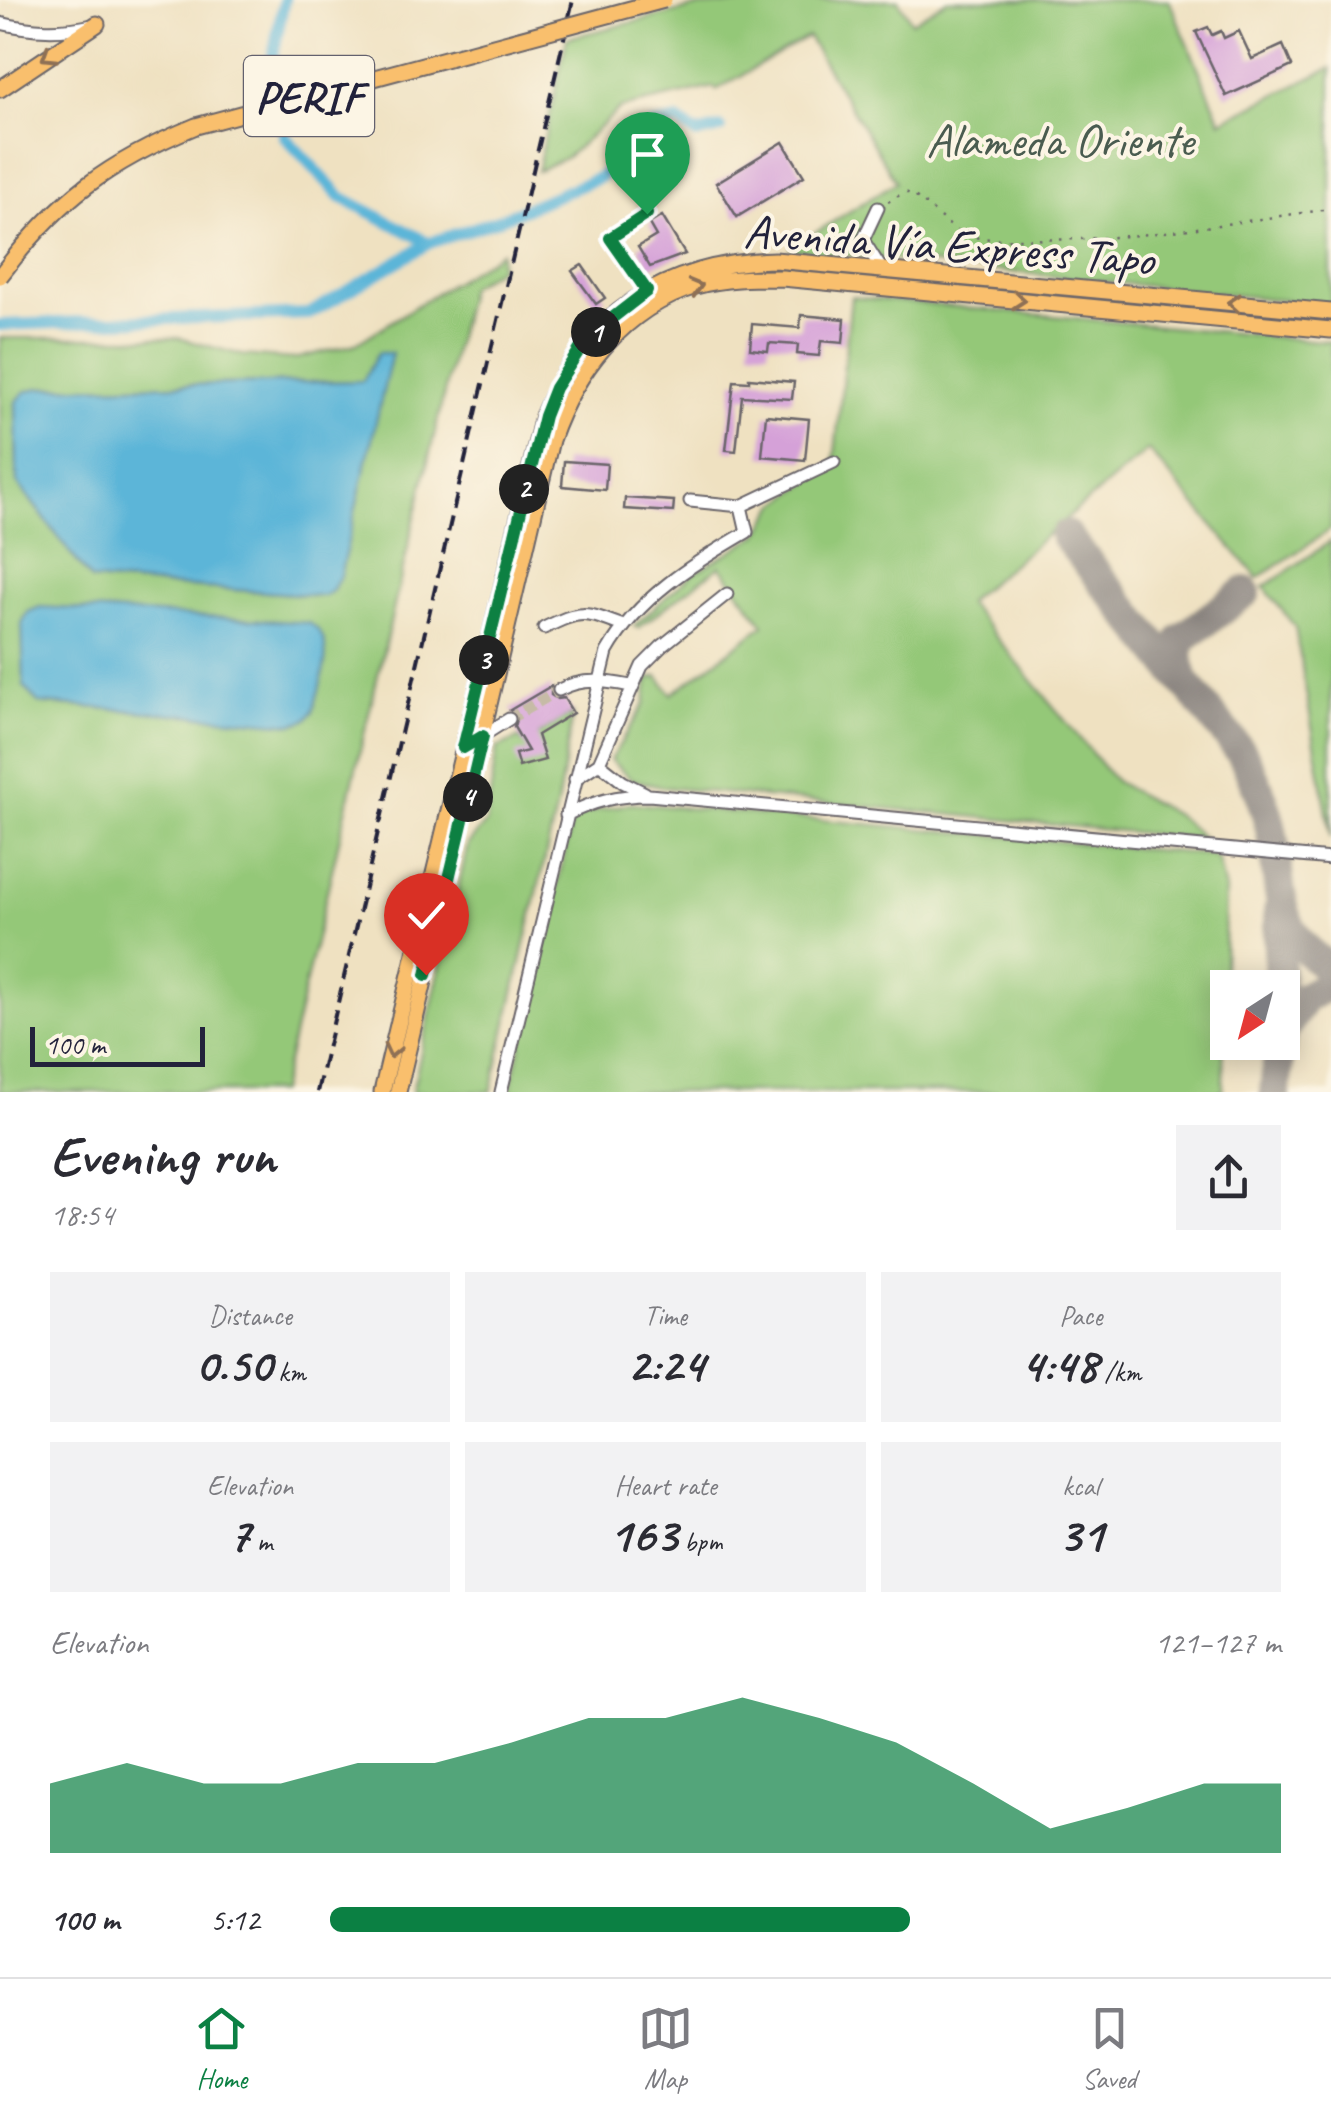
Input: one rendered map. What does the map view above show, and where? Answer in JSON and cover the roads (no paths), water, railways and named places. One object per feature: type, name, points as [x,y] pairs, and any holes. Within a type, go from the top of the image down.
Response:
[{"type":"main road","name":"PERIF","points":[[0,276],[24,243],[62,204],[102,172],[146,147],[196,126],[664,0]]},
{"type":"main road","points":[[0,89],[97,24]]},
{"type":"main road","name":"Avenida Vía Express Tapo","points":[[382,1092],[544,416],[555,388],[582,346],[602,326],[647,291],[689,272],[746,261],[1331,312]]},
{"type":"main road","name":"Avenida Vía Express Tapo","points":[[398,1092],[550,440],[573,386],[601,350],[631,322],[674,294],[722,281],[782,278],[1331,330]]},
{"type":"street","points":[[0,23],[58,32],[97,24]]},
{"type":"street","points":[[878,208],[862,240],[882,270]]},
{"type":"street","points":[[647,214],[610,238],[647,291]]},
{"type":"street","points":[[690,502],[742,506],[834,462]]},
{"type":"street","points":[[501,1092],[607,652],[623,626],[661,588],[747,532],[742,506]]},
{"type":"street","points":[[575,779],[599,763],[642,666],[727,594]]},
{"type":"street","points":[[544,628],[574,614],[592,614],[623,626]]},
{"type":"street","points":[[559,690],[573,682],[598,680],[631,686]]},
{"type":"street","points":[[463,748],[509,720]]},
{"type":"street","points":[[599,763],[623,782],[649,794]]},
{"type":"street","points":[[566,814],[596,800],[649,794],[1331,859]]},
{"type":"water","points":[[378,353],[392,353],[340,576],[332,591],[324,596],[91,580],[17,482],[16,402],[25,392],[38,388],[363,381]]},
{"type":"water","points":[[40,607],[309,623],[324,640],[325,651],[313,712],[306,720],[294,724],[38,703],[24,686],[22,624],[28,612]]},
{"type":"waterway","points":[[284,0],[272,61],[285,137],[341,197],[429,243]]},
{"type":"waterway","points":[[0,325],[309,314],[429,243],[498,220],[600,177],[652,126],[678,121],[696,134],[721,128]]},
{"type":"tunnel","points":[[509,719],[559,690]]},
{"type":"railway","points":[[317,1092],[573,0]]},
{"type":"park label","name":"Alameda Oriente","points":[[1060,139]]}]
